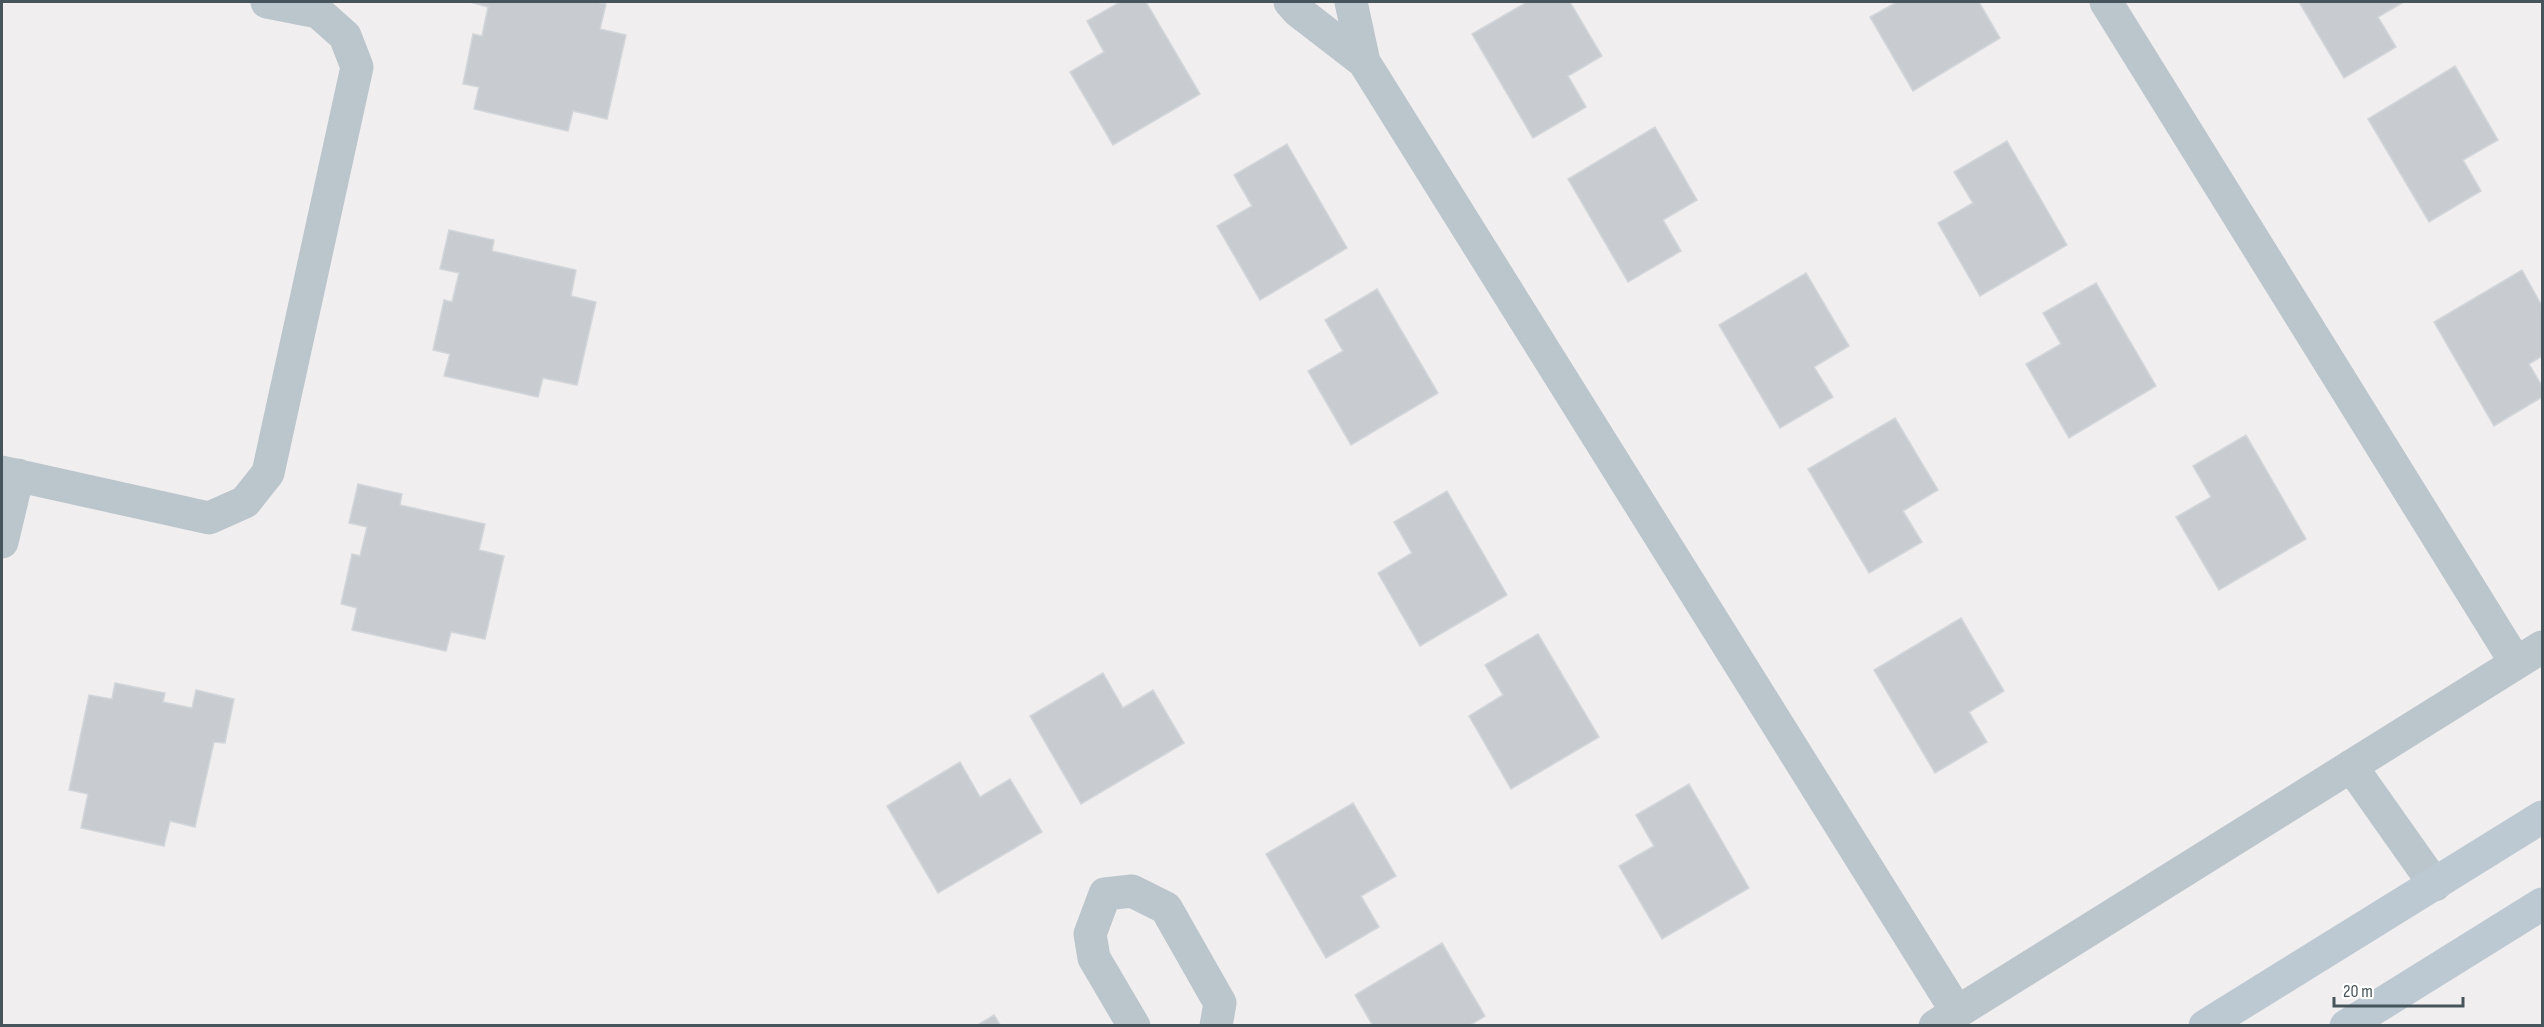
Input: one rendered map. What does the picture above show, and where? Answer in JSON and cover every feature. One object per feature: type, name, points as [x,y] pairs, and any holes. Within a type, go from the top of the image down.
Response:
[{"type":"main road","points":[[2205,1026],[2542,818]]},
{"type":"main road","points":[[2346,1026],[2542,904]]},
{"type":"street","points":[[2,542],[10,474],[209,518],[245,502],[268,473],[357,67],[345,36],[318,12],[267,2]]},
{"type":"street","points":[[1290,2],[1298,11],[1364,62]]},
{"type":"street","points":[[1352,2],[1364,62],[1946,1019],[2529,655],[2106,2]]},
{"type":"street","points":[[2351,766],[2435,885]]},
{"type":"street","points":[[1134,1026],[1094,958],[1090,934],[1105,894],[1132,891],[1166,908],[1220,1003],[1216,1026]]},
{"type":"building","points":[[470,2],[597,2],[606,4],[600,29],[626,35],[607,119],[573,111],[568,131],[474,109],[479,87],[463,84],[473,34],[482,36],[488,7]]},
{"type":"building","points":[[1120,2],[1146,2],[1200,94],[1113,145],[1070,72],[1104,52],[1087,21]]},
{"type":"building","points":[[1527,2],[1570,2],[1602,56],[1568,76],[1586,107],[1533,138],[1472,34]]},
{"type":"building","points":[[1897,2],[1979,2],[2000,38],[1913,91],[1870,17]]},
{"type":"building","points":[[2299,2],[2404,2],[2378,17],[2396,47],[2344,78]]},
{"type":"building","points":[[2455,66],[2498,140],[2463,160],[2481,191],[2429,222],[2368,119]]},
{"type":"building","points":[[1655,127],[1697,200],[1663,220],[1681,251],[1628,282],[1568,179]]},
{"type":"building","points":[[2007,141],[2067,245],[1980,296],[1938,223],[1973,203],[1954,172]]},
{"type":"building","points":[[1287,144],[1347,248],[1260,300],[1217,226],[1252,206],[1234,175]]},
{"type":"building","points":[[449,230],[494,240],[492,251],[576,270],[571,296],[596,302],[577,385],[543,378],[538,397],[444,376],[450,354],[433,350],[444,300],[452,302],[459,273],[440,269]]},
{"type":"building","points":[[2522,270],[2542,306],[2542,356],[2529,364],[2542,386],[2542,397],[2494,426],[2434,322]]},
{"type":"building","points":[[1806,273],[1849,346],[1814,367],[1833,397],[1780,428],[1719,325]]},
{"type":"building","points":[[2096,283],[2156,386],[2069,438],[2026,364],[2061,344],[2043,313]]},
{"type":"building","points":[[1377,289],[1438,393],[1351,445],[1308,371],[1343,351],[1325,320]]},
{"type":"building","points":[[1895,418],[1938,490],[1903,511],[1922,542],[1869,573],[1808,469]]},
{"type":"building","points":[[2246,435],[2306,539],[2219,590],[2176,517],[2211,497],[2193,466]]},
{"type":"building","points":[[358,484],[402,494],[400,505],[485,524],[479,550],[504,556],[485,639],[451,632],[446,651],[352,630],[357,608],[341,604],[352,554],[360,556],[367,527],[349,523]]},
{"type":"building","points":[[1447,491],[1507,595],[1420,646],[1378,573],[1412,553],[1394,522]]},
{"type":"building","points":[[1961,618],[2004,691],[1969,712],[1987,742],[1935,773],[1874,670]]},
{"type":"building","points":[[1538,634],[1599,737],[1511,789],[1469,716],[1503,695],[1485,665]]},
{"type":"building","points":[[1103,673],[1123,708],[1153,690],[1184,743],[1081,804],[1030,716]]},
{"type":"building","points":[[115,683],[165,693],[163,702],[192,708],[196,690],[234,699],[225,743],[214,742],[195,827],[170,821],[164,846],[81,828],[88,794],[69,790],[89,695],[112,699]]},
{"type":"building","points":[[960,762],[980,797],[1010,779],[1042,832],[938,893],[887,806]]},
{"type":"building","points":[[1689,784],[1749,888],[1662,939],[1619,866],[1654,846],[1636,815]]},
{"type":"building","points":[[1353,803],[1396,876],[1361,896],[1379,927],[1326,958],[1266,854]]},
{"type":"building","points":[[1442,943],[1485,1016],[1469,1026],[1373,1026],[1355,995]]},
{"type":"building","points":[[994,1015],[1001,1026],[976,1026]]}]
